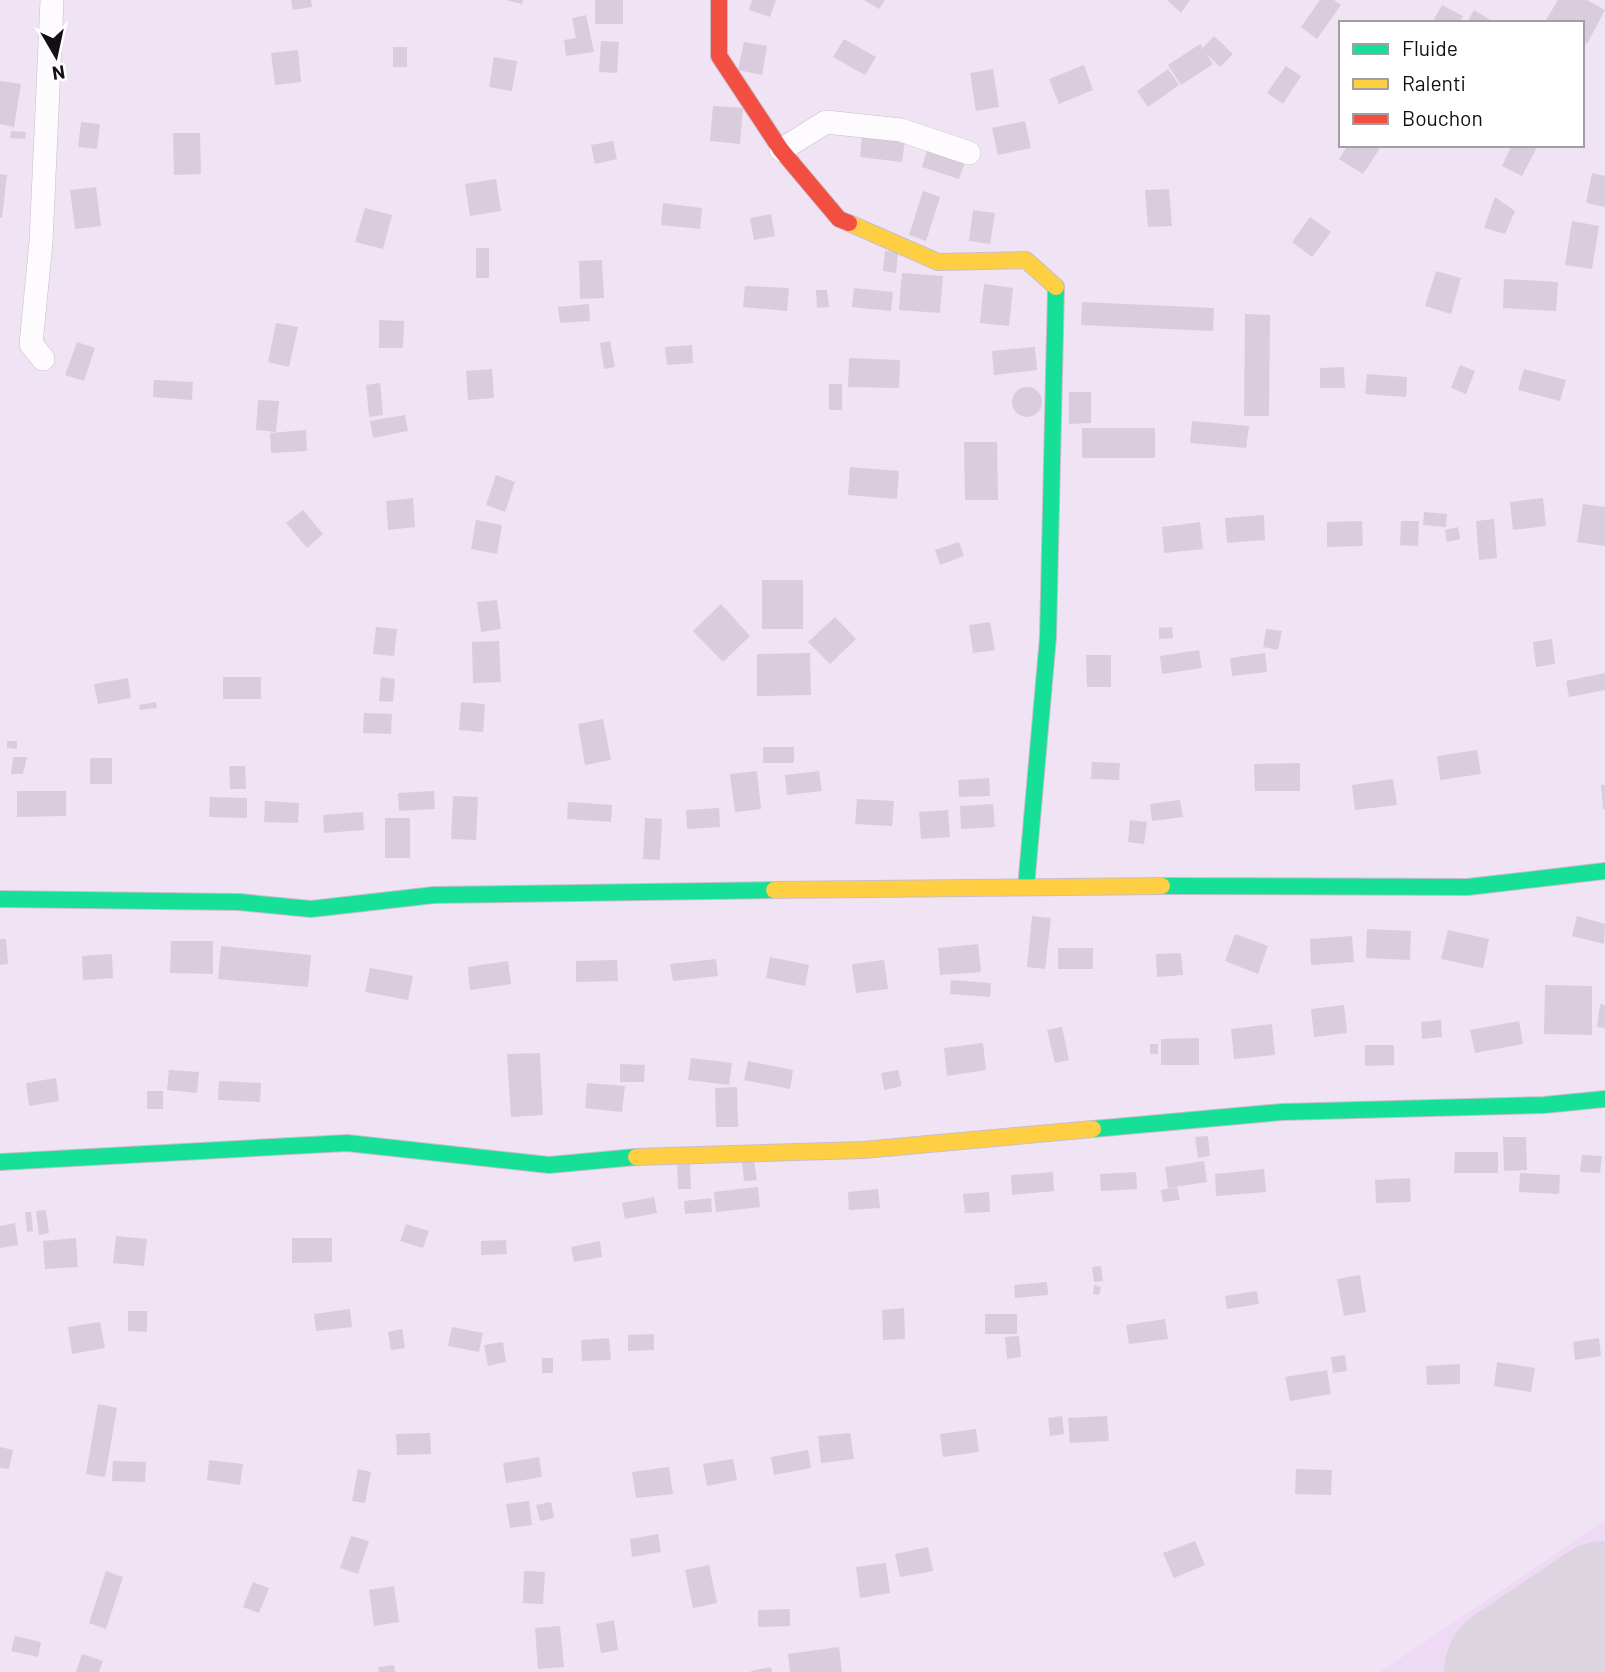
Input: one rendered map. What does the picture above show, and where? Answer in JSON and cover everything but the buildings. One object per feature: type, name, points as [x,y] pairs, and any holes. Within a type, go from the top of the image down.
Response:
[{"type":"street","points":[[43,359],[32,344],[41,242],[52,0]]},
{"type":"street","points":[[719,0],[719,56],[781,150],[839,219],[938,262],[1026,260],[1056,284],[1048,637],[1026,887]]},
{"type":"street","points":[[781,150],[826,122],[901,130],[969,153]]},
{"type":"street","points":[[0,899],[239,902],[311,909],[434,895],[1026,887],[1468,887],[1605,871]]},
{"type":"street","points":[[0,1163],[189,1155],[347,1143],[549,1165],[606,1158],[863,1150],[1282,1112],[1544,1104],[1605,1099]]},
{"type":"shaded area","points":[[1605,1520],[1605,1672],[1380,1672],[1523,1576]]},
{"type":"runway","points":[[1512,1672],[1605,1609]]},
{"type":"traffic: fast","points":[[1026,887],[1048,637],[1056,287]]},
{"type":"traffic: fast","points":[[1162,886],[1468,887],[1605,871]]},
{"type":"traffic: fast","points":[[0,899],[239,902],[311,909],[434,895],[774,890]]},
{"type":"traffic: fast","points":[[1093,1129],[1282,1112],[1544,1105],[1605,1099]]},
{"type":"traffic: fast","points":[[0,1162],[347,1143],[549,1165],[636,1157]]},
{"type":"traffic: slow","points":[[849,223],[938,262],[1026,260],[1056,287]]},
{"type":"traffic: slow","points":[[774,890],[1162,886]]},
{"type":"traffic: slow","points":[[636,1157],[863,1150],[1093,1129]]},
{"type":"traffic: jam","points":[[719,0],[719,56],[781,150],[839,219],[849,223]]}]
